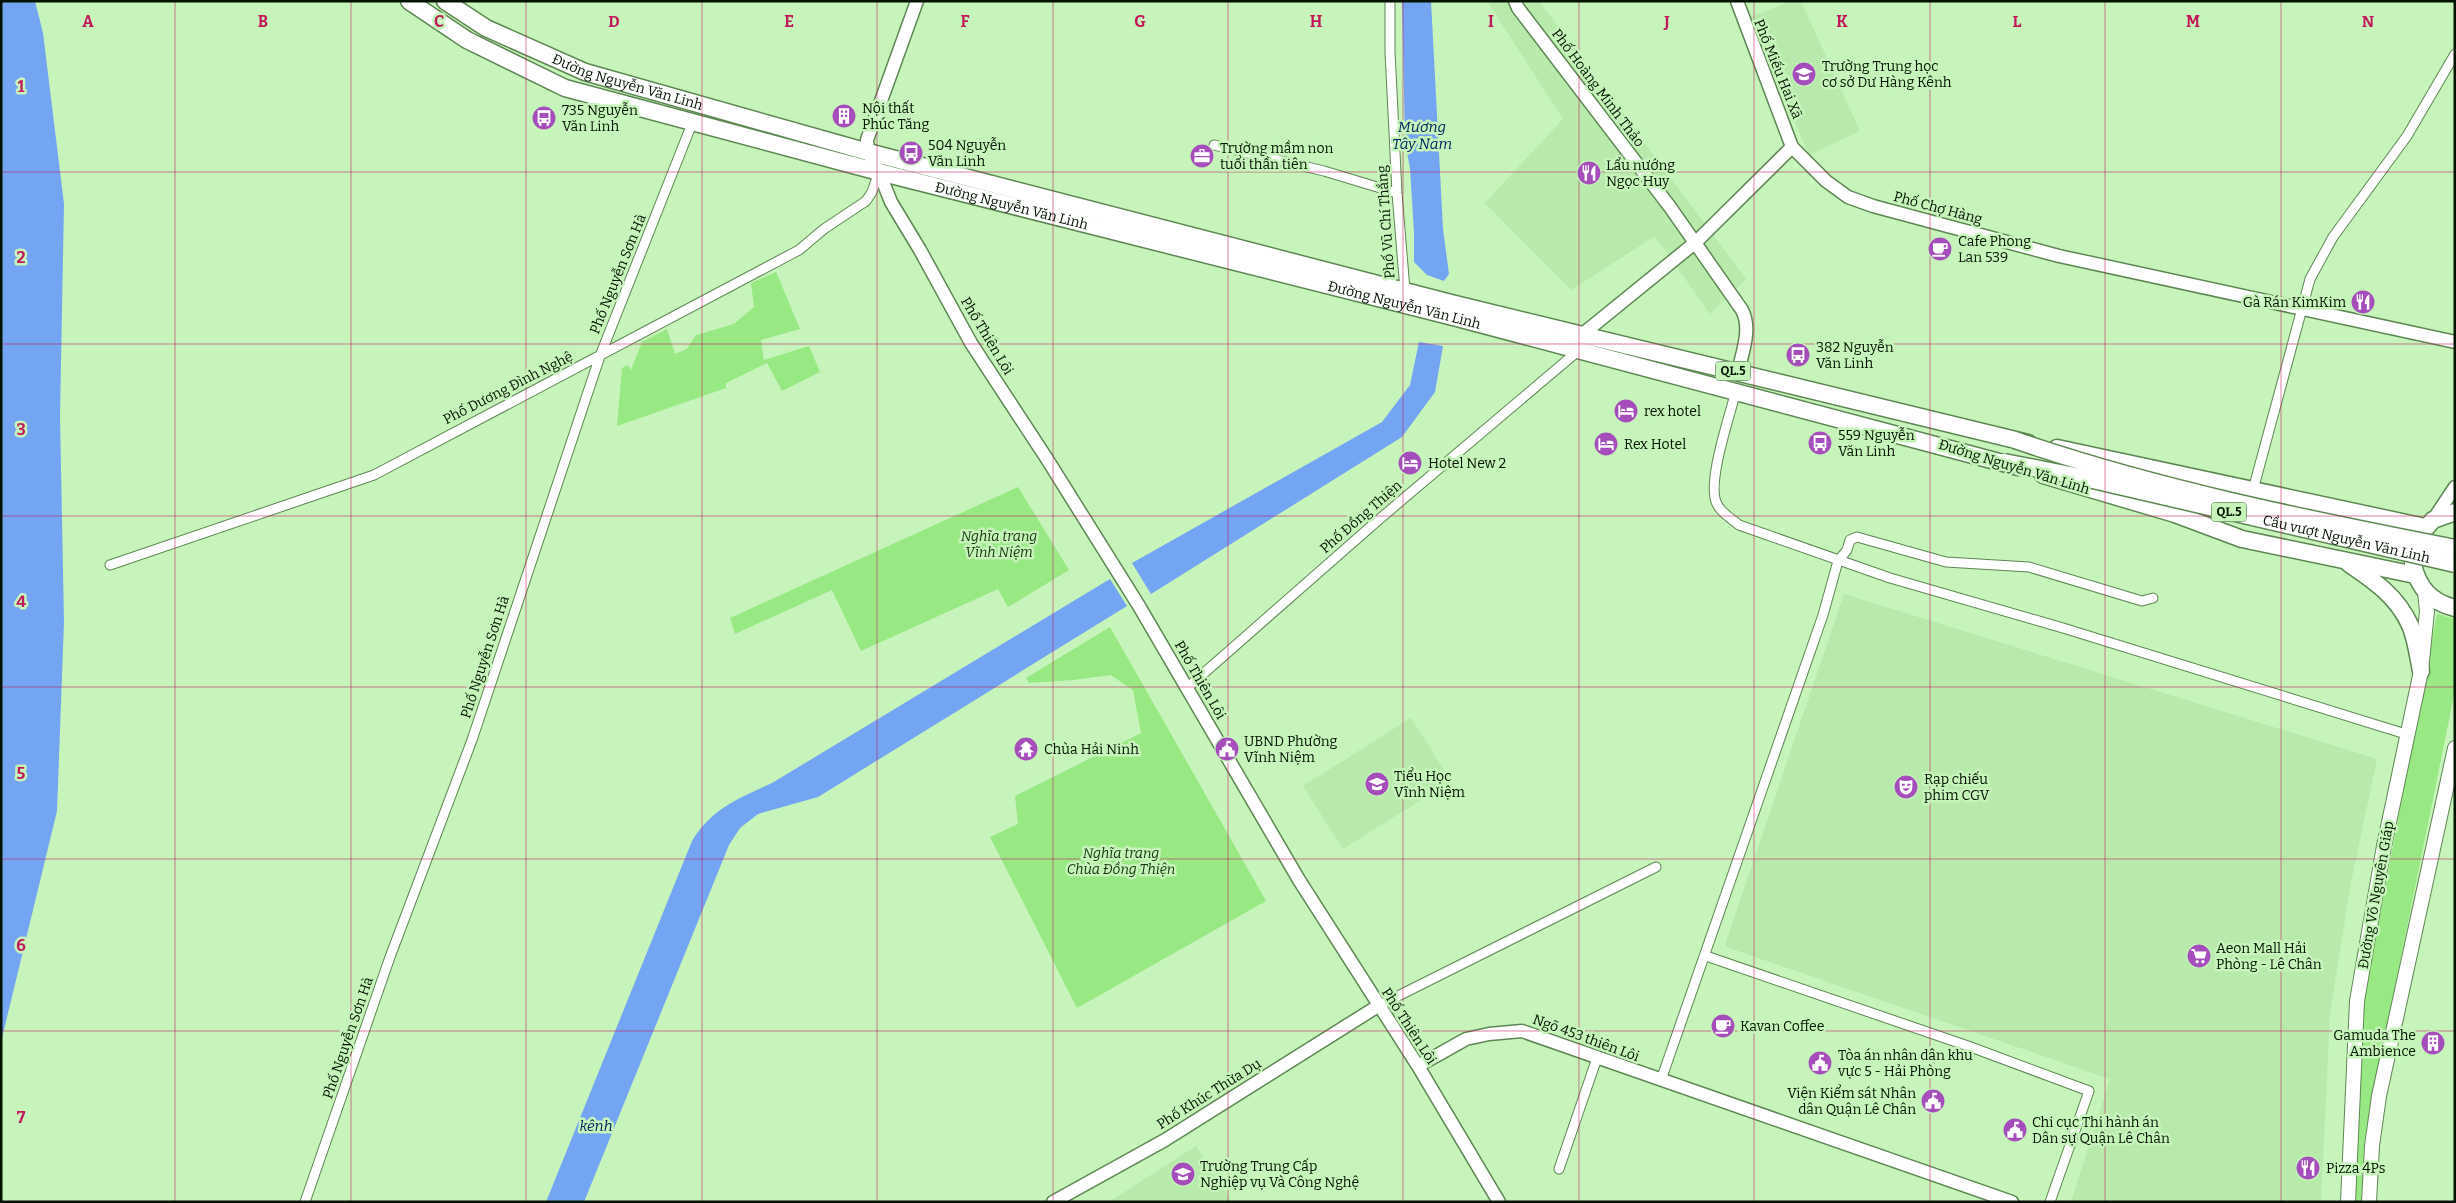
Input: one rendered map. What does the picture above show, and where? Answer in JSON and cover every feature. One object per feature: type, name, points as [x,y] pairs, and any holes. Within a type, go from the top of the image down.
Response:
[{"type":"highway","name":"Đường Nguyễn Văn Linh","points":[[409,1],[467,40],[565,88],[879,172],[1412,306],[1454,310],[1584,333],[2015,440],[2089,454],[2328,507],[2429,524]]},
{"type":"highway","name":"Đường Nguyễn Văn Linh","points":[[445,1],[486,28],[584,72],[868,152],[1405,290],[1454,310],[1578,351],[2004,462],[2074,486],[2175,514],[2242,539],[2332,556],[2415,575]]},
{"type":"highway","name":"Cầu vượt Nguyễn Văn Linh","points":[[2015,440],[2083,463],[2249,505],[2455,548]]},
{"type":"highway","name":"Cầu vượt Nguyễn Văn Linh","points":[[2004,462],[2080,476],[2455,564]]},
{"type":"highway","points":[[2328,507],[2337,513],[2343,522],[2344,533],[2341,543],[2332,556],[2377,583],[2396,602],[2410,626],[2421,670]]},
{"type":"highway","points":[[2455,512],[2429,524],[2413,550],[2415,575],[2425,592],[2444,605],[2455,608]]},
{"type":"main road","name":"Đường Võ Nguyên Giáp","points":[[2348,1202],[2357,1001],[2384,846],[2421,670],[2427,611],[2425,592]]},
{"type":"main road","points":[[2369,1202],[2372,1146],[2379,1096],[2455,748]]},
{"type":"street","points":[[868,152],[866,140],[917,1]]},
{"type":"street","name":"Phố Vũ Chí Thắng","points":[[1390,1],[1390,52],[1397,194],[1405,290]]},
{"type":"street","name":"Phố Hoàng Minh Thảo","points":[[1515,1],[1518,8],[1696,242],[1746,318],[1747,329],[1738,372]]},
{"type":"street","name":"Phố Miếu Hai Xã","points":[[1737,1],[1792,147]]},
{"type":"street","points":[[2253,490],[2310,279],[2333,237],[2407,136],[2455,54]]},
{"type":"street","name":"Phố Nguyễn Sơn Hà","points":[[305,1202],[390,957],[472,740],[600,356],[693,122]]},
{"type":"street","points":[[1214,145],[1324,172],[1397,194]]},
{"type":"street","points":[[1584,333],[1696,242],[1792,147]]},
{"type":"street","name":"Phố Chợ Hàng","points":[[1792,147],[1826,181],[1848,197],[1873,206],[2059,256],[2455,342]]},
{"type":"street","name":"Phố Thiên Lôi","points":[[868,152],[879,172],[890,202],[920,250],[971,342],[1047,459],[1138,606],[1299,880],[1418,1066],[1499,1202]]},
{"type":"street","name":"Phố Dương Đình Nghệ","points":[[110,565],[374,475],[798,250],[824,228],[866,201],[872,192],[879,172]]},
{"type":"street","name":"Phố Đồng Thiện","points":[[1187,688],[1376,522],[1578,351]]},
{"type":"street","points":[[1736,391],[1712,484],[1716,504],[1723,513],[1740,525],[1838,561],[2409,734]]},
{"type":"street","points":[[2429,524],[2455,487]]},
{"type":"street","points":[[1661,1080],[1706,956],[1823,614],[1838,561],[1847,550],[1850,540],[1857,537],[1946,562],[2029,567],[2142,601],[2153,598]]},
{"type":"street","points":[[1378,1006],[1656,866]]},
{"type":"street","points":[[1706,956],[1959,1043],[2089,1091],[2050,1202]]},
{"type":"street","name":"Phố Khúc Thừa Dụ","points":[[1053,1202],[1165,1140],[1378,1006]]},
{"type":"street","name":"Ngõ 453 thiên Lôi","points":[[1418,1066],[1466,1039],[1489,1034],[1522,1031],[2012,1202]]},
{"type":"street","points":[[1559,1169],[1597,1058]]},
{"type":"shaded area","points":[[1487,1],[1539,1],[1746,279],[1710,314],[1655,236],[1571,290],[1485,203],[1563,119]]},
{"type":"shaded area","name":"Trường Trung học cơ sở Dư Hàng Kênh","points":[[1792,1],[1801,1],[1860,131],[1809,155],[1750,17]]},
{"type":"shaded area","points":[[1844,594],[2377,759],[2351,882],[2330,1013],[2321,1202],[2071,1202],[2110,1079],[1729,948],[1725,945]]},
{"type":"shaded area","name":"Tiểu Học Vĩnh Niệm","points":[[1411,718],[1451,781],[1343,849],[1303,786]]},
{"type":"shaded area","name":"Trường Trung Cấp Nghiệp vụ Và Công Nghệ","points":[[1196,1146],[1232,1202],[1109,1202]]},
{"type":"green space","points":[[776,272],[800,329],[761,340],[764,360],[809,346],[820,372],[782,391],[767,363],[726,383],[726,388],[617,426],[622,368],[628,365],[631,370],[642,342],[667,329],[675,354],[687,349],[696,335],[734,324],[754,307],[751,283]]},
{"type":"green space","name":"Nghĩa trang Vĩnh Niệm","points":[[1018,487],[1069,570],[1008,607],[998,589],[861,651],[832,590],[735,634],[730,618]]},
{"type":"green space","points":[[2437,614],[2455,619],[2455,690],[2369,1115],[2364,1144],[2361,1202],[2355,1202],[2361,1015]]},
{"type":"green space","name":"Nghĩa trang Chùa Đồng Thiện","points":[[1110,627],[1266,901],[1077,1008],[990,837],[1018,824],[1015,796],[1141,733],[1133,690],[1111,675],[1029,683],[1026,678]]},
{"type":"water","points":[[1,1],[35,1],[43,33],[64,204],[60,416],[64,622],[57,811],[1,1042]]},
{"type":"water","name":"Mương Tây Nam","points":[[1402,1],[1431,1],[1443,229],[1449,274],[1444,281],[1427,275],[1414,262],[1410,168],[1405,142]]},
{"type":"water","points":[[1419,342],[1443,346],[1435,392],[1402,437],[1151,594],[1132,563],[1382,422],[1410,385]]},
{"type":"water","name":"kênh","points":[[1110,579],[1127,606],[818,797],[758,814],[740,828],[729,845],[584,1202],[546,1202],[692,841],[708,820],[727,806],[772,783]]},
{"type":"place","name":"Trường Trung học cơ sở Dư Hàng Kênh","points":[[1804,74]]},
{"type":"place","name":"Nội thất Phúc Tăng","points":[[844,116]]},
{"type":"place","name":"735 Nguyễn Văn Linh","points":[[544,118]]},
{"type":"place","name":"504 Nguyễn Văn Linh","points":[[911,153]]},
{"type":"place","name":"Trường mầm non tuổi thần tiên","points":[[1202,156]]},
{"type":"place","name":"Lẩu nướng Ngọc Huy","points":[[1589,173]]},
{"type":"place","name":"Cafe Phong Lan 539","points":[[1940,249]]},
{"type":"place","name":"Gà Rán KimKim","points":[[2363,302]]},
{"type":"place","name":"382 Nguyễn Văn Linh","points":[[1798,355]]},
{"type":"place","name":"rex hotel","points":[[1626,411]]},
{"type":"place","name":"559 Nguyễn Văn Linh","points":[[1820,443]]},
{"type":"place","name":"Rex Hotel","points":[[1606,444]]},
{"type":"place","name":"Hotel New 2","points":[[1410,463]]},
{"type":"place","name":"Chùa Hải Ninh","points":[[1026,749]]},
{"type":"place","name":"UBND Phường Vĩnh Niệm","points":[[1227,749]]},
{"type":"place","name":"Tiểu Học Vĩnh Niệm","points":[[1377,784]]},
{"type":"place","name":"Rạp chiếu phim CGV","points":[[1906,787]]},
{"type":"place","name":"Aeon Mall Hải Phòng - Lê Chân","points":[[2199,956]]},
{"type":"place","name":"Kavan Coffee","points":[[1723,1026]]},
{"type":"place","name":"Gamuda The Ambience","points":[[2433,1043]]},
{"type":"place","name":"Tòa án nhân dân khu vực 5 - Hải Phòng","points":[[1820,1063]]},
{"type":"place","name":"Viện Kiểm sát Nhân dân Quận Lê Chân","points":[[1933,1101]]},
{"type":"place","name":"Chi cục Thi hành án Dân sự Quận Lê Chân","points":[[2015,1130]]},
{"type":"place","name":"Pizza 4Ps","points":[[2308,1168]]},
{"type":"place","name":"Trường Trung Cấp Nghiệp vụ Và Công Nghệ","points":[[1183,1174]]}]
